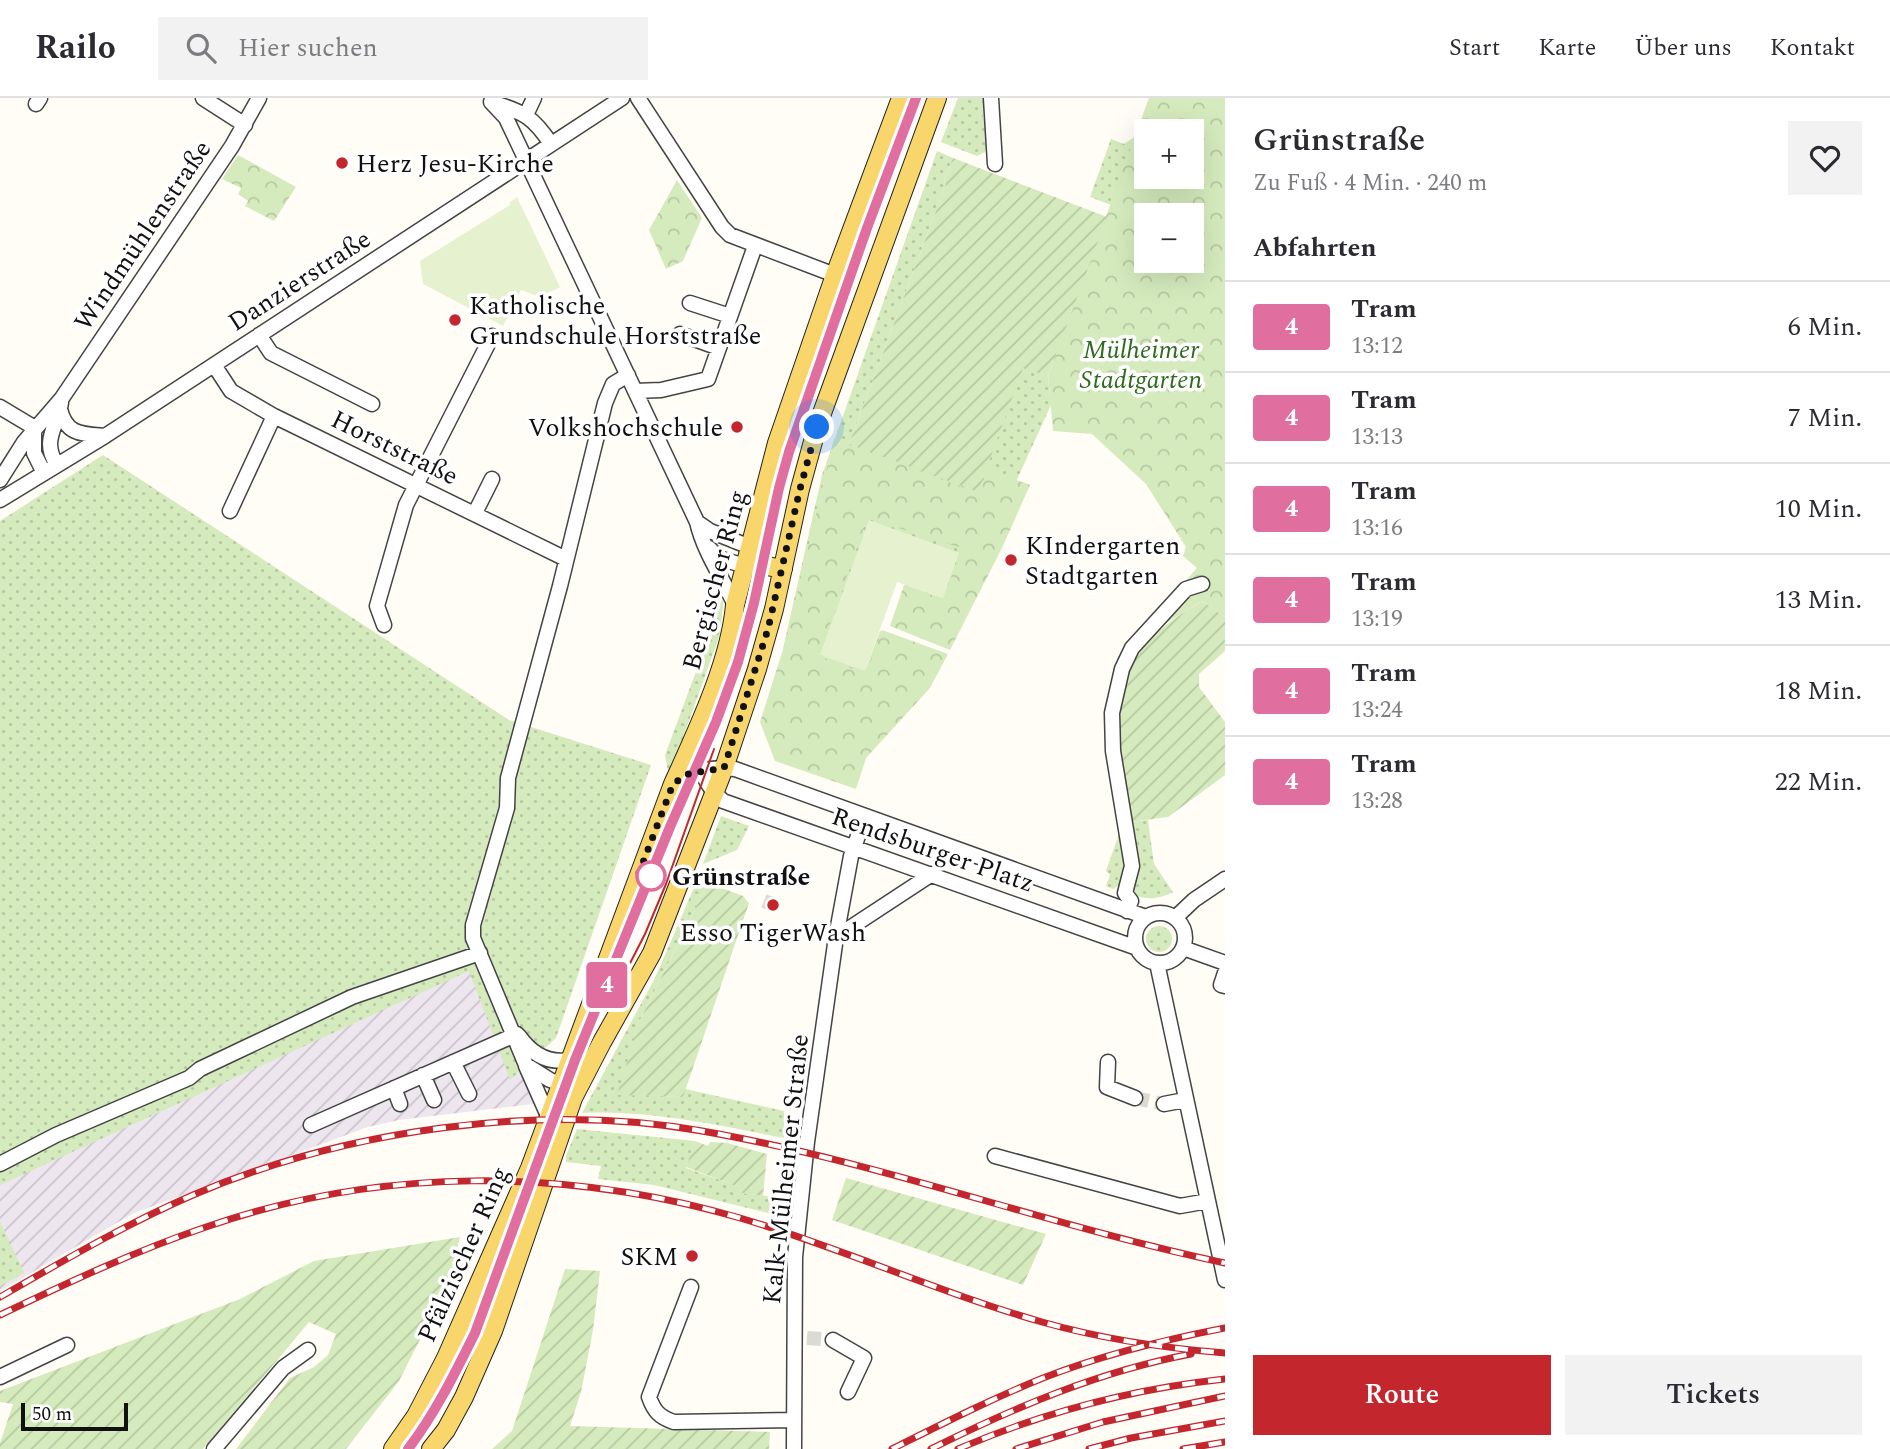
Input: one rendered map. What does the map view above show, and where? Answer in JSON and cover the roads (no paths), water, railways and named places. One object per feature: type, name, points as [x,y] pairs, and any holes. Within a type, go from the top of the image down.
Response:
[{"type":"main road","name":"Bergischer Ring","points":[[570,1079],[673,784],[697,732],[719,670],[734,620],[735,605],[754,565],[750,547],[777,443],[835,275],[901,98]]},
{"type":"main road","points":[[570,1079],[652,953],[724,768],[757,669],[817,427],[937,98]]},
{"type":"main road","points":[[754,565],[783,569]]},
{"type":"main road","name":"Pfälzischer Ring","points":[[393,1449],[416,1416],[446,1358],[549,1118],[570,1079]]},
{"type":"main road","name":"Pfälzischer Ring","points":[[431,1449],[458,1408],[493,1331],[570,1079]]},
{"type":"street","points":[[203,98],[245,125]]},
{"type":"street","name":"Windmühlenstraße","points":[[0,480],[34,428],[61,403],[245,125],[259,98]]},
{"type":"street","points":[[526,115],[534,98]]},
{"type":"street","name":"Danzierstraße","points":[[0,500],[215,365],[622,98]]},
{"type":"street","points":[[638,98],[722,227],[730,235],[835,275]]},
{"type":"street","points":[[991,98],[995,164]]},
{"type":"street","points":[[487,100],[526,115],[539,125],[551,144]]},
{"type":"street","points":[[487,100],[506,118],[527,160],[735,605]]},
{"type":"street","points":[[635,391],[661,390],[708,379],[755,246]]},
{"type":"street","points":[[690,303],[730,316]]},
{"type":"street","points":[[680,334],[719,348]]},
{"type":"street","points":[[259,335],[271,353],[372,404]]},
{"type":"street","points":[[384,625],[377,606],[406,505],[492,336]]},
{"type":"street","name":"Horststraße","points":[[215,365],[231,391],[274,416],[566,559]]},
{"type":"street","points":[[549,1118],[473,938],[473,925],[507,808],[508,778],[605,403],[613,384],[628,374]]},
{"type":"street","points":[[61,403],[63,421],[71,429],[82,434],[105,436]]},
{"type":"street","name":"Windmühlenstraße","points":[[50,469],[49,446],[61,403]]},
{"type":"street","points":[[0,407],[34,428],[34,453],[50,469]]},
{"type":"street","points":[[230,510],[274,416]]},
{"type":"street","points":[[475,513],[492,479]]},
{"type":"street","points":[[697,522],[710,531],[750,547]]},
{"type":"street","points":[[705,545],[719,558],[754,565]]},
{"type":"street","points":[[1127,911],[1131,901],[1125,893],[1132,866],[1113,751],[1112,713],[1122,669],[1132,648],[1186,589],[1202,584]]},
{"type":"street","points":[[697,732],[696,753],[701,771],[714,793]]},
{"type":"street","points":[[673,784],[688,774],[724,768]]},
{"type":"street","name":"Rendsburger Platz","points":[[724,768],[735,769],[1146,917]]},
{"type":"street","name":"Rendsburger Platz","points":[[714,793],[723,801],[1137,948]]},
{"type":"street","name":"Kalk-Mülheimer Straße","points":[[794,1449],[801,1339],[795,1257],[804,1168],[836,937],[853,848],[865,816]]},
{"type":"street","points":[[836,937],[932,874]]},
{"type":"street","points":[[1175,918],[1194,900],[1225,879]]},
{"type":"street","points":[[1157,914],[1175,918],[1184,930],[1183,948],[1177,956],[1157,963],[1142,956],[1137,948],[1136,930],[1146,917],[1157,914]]},
{"type":"street","points":[[1183,948],[1225,963]]},
{"type":"street","points":[[0,1164],[56,1135],[190,1078],[200,1069],[352,997],[480,953]]},
{"type":"street","points":[[1157,963],[1225,1280]]},
{"type":"street","points":[[1225,973],[1221,985],[1225,986]]},
{"type":"street","points":[[513,1031],[527,1047],[556,1063],[570,1079]]},
{"type":"street","points":[[311,1125],[366,1105],[394,1088],[513,1031]]},
{"type":"street","points":[[453,1062],[469,1094]]},
{"type":"street","points":[[1108,1062],[1107,1087],[1135,1098]]},
{"type":"street","points":[[526,1065],[536,1073],[570,1079]]},
{"type":"street","points":[[423,1075],[434,1100]]},
{"type":"street","points":[[394,1088],[401,1104]]},
{"type":"street","points":[[1164,1104],[1185,1100]]},
{"type":"street","points":[[995,1156],[1181,1206],[1208,1201]]},
{"type":"street","points":[[691,1287],[649,1397],[654,1410],[663,1418],[674,1422],[794,1420]]},
{"type":"street","points":[[833,1340],[864,1358],[848,1392]]},
{"type":"street","points":[[0,1377],[67,1345]]},
{"type":"street","points":[[214,1449],[283,1368],[308,1350]]},
{"type":"tunnel","points":[[764,901],[783,908]]},
{"type":"tunnel","points":[[1135,1098],[1164,1104]]},
{"type":"tunnel","points":[[807,1338],[833,1340]]},
{"type":"tram line","points":[[408,1449],[444,1393],[475,1333],[575,1060],[716,722],[738,662],[754,603],[789,452],[867,228],[916,98]]},
{"type":"tram line","name":"4","points":[[408,1449],[456,1372],[475,1333],[575,1060],[716,722],[738,662],[754,603],[789,452],[867,228],[916,98]]},
{"type":"tram line","points":[[606,1010],[645,934],[666,884],[714,749]]},
{"type":"railway","points":[[0,1297],[143,1218],[252,1172],[378,1139],[443,1128],[510,1121],[640,1123],[702,1131],[768,1144],[1159,1248],[1225,1263]]},
{"type":"railway","points":[[0,1315],[153,1246],[271,1207],[338,1193],[405,1184],[472,1181],[540,1183],[607,1189],[674,1201],[778,1230],[966,1298],[1065,1328],[1133,1342],[1225,1353]]},
{"type":"railway","points":[[892,1449],[986,1403],[1065,1370],[1133,1349],[1225,1328]]},
{"type":"railway","points":[[931,1449],[1058,1392],[1124,1370],[1191,1354]]},
{"type":"railway","points":[[958,1449],[1023,1424],[1089,1404],[1156,1389],[1225,1379]]},
{"type":"railway","points":[[1016,1449],[1103,1422],[1225,1396]]},
{"type":"railway","points":[[1089,1449],[1131,1438],[1225,1421]]},
{"type":"railway","points":[[1183,1449],[1225,1442]]},
{"type":"place","name":"Herz Jesu-Kirche","points":[[342,163]]},
{"type":"place","name":"Katholische Grundschule Horststraße","points":[[455,320]]},
{"type":"place","name":"Volkshochschule","points":[[737,427]]},
{"type":"place","name":"KIndergarten Stadtgarten","points":[[1011,560]]},
{"type":"place","name":"Grünstraße","points":[[651,876]]},
{"type":"place","name":"Esso TigerWash","points":[[773,905]]},
{"type":"place","name":"SKM","points":[[692,1256]]},
{"type":"park label","name":"Mülheimer Stadtgarten","points":[[1141,364]]}]
